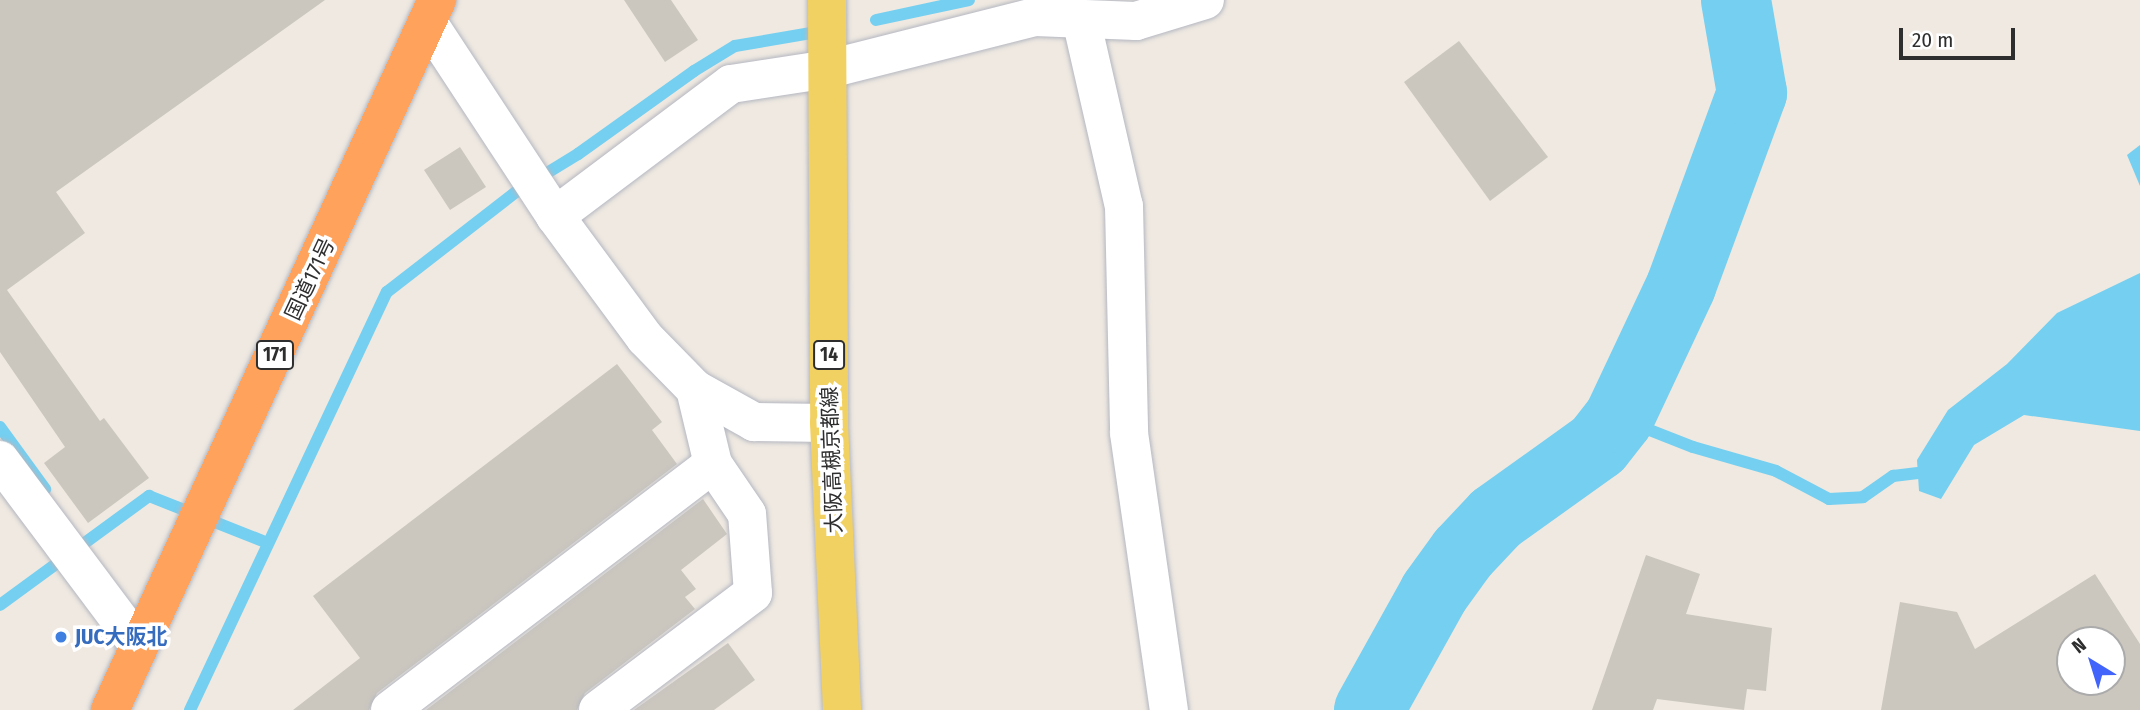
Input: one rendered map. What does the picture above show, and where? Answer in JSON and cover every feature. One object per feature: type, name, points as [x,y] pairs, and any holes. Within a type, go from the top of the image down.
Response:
[{"type":"highway","name":"国道171号","points":[[110,710],[433,12]]},
{"type":"main road","name":"大阪高槻京都線","points":[[827,0],[829,423],[842,710]]},
{"type":"street","points":[[551,209],[731,84],[829,69],[1035,17],[1136,21],[1205,0]]},
{"type":"street","points":[[433,12],[518,160],[551,209],[645,338],[695,390],[754,422],[829,423]]},
{"type":"street","points":[[1081,19],[1124,206],[1129,433],[1169,710]]},
{"type":"street","points":[[598,710],[753,593],[747,514],[713,464],[695,390]]},
{"type":"street","points":[[0,460],[139,646]]},
{"type":"street","points":[[390,710],[713,464]]},
{"type":"water","points":[[2140,145],[2140,186],[2127,155]]},
{"type":"water","points":[[2140,273],[2140,431],[2024,415],[1974,445],[1941,499],[1919,491],[1917,460],[1948,410],[2007,364],[2057,313]]},
{"type":"building","points":[[0,0],[325,0],[56,192],[85,233],[7,290],[100,421],[104,418],[149,478],[88,523],[44,463],[65,447],[0,352]]},
{"type":"building","points":[[624,0],[671,0],[698,40],[665,62]]},
{"type":"building","points":[[1459,41],[1548,157],[1490,201],[1404,82]]},
{"type":"building","points":[[460,147],[486,187],[450,210],[424,170]]},
{"type":"building","points":[[617,364],[662,422],[652,430],[677,464],[377,693],[369,710],[293,710],[360,658],[313,596]]},
{"type":"building","points":[[703,499],[727,534],[681,570],[696,589],[685,597],[695,609],[585,693],[577,710],[426,710]]},
{"type":"building","points":[[1646,555],[1700,574],[1686,614],[1772,628],[1766,691],[1747,689],[1744,710],[1657,699],[1653,710],[1592,710]]},
{"type":"building","points":[[2095,574],[2140,644],[2140,710],[1881,710],[1900,602],[1957,612],[1975,649]]},
{"type":"building","points":[[728,643],[755,680],[714,710],[634,710]]},
{"type":"waterway","points":[[876,20],[969,0]]},
{"type":"waterway","points":[[1343,710],[1417,573],[1448,532],[1480,498],[1576,433],[1616,369],[1724,114],[1727,74],[1722,36],[1709,0]]},
{"type":"waterway","points":[[1369,710],[1434,593],[1463,553],[1496,518],[1598,445],[1619,418],[1681,286],[1752,93],[1736,0]]},
{"type":"waterway","points":[[190,710],[387,292],[516,192],[578,154],[694,71],[735,46],[817,32]]},
{"type":"waterway","points":[[1619,418],[1693,447],[1776,471],[1829,499],[1863,497],[1893,476],[1918,473]]},
{"type":"waterway","points":[[0,427],[45,489]]},
{"type":"waterway","points":[[0,605],[149,496],[265,542]]},
{"type":"place","name":"JUC大阪北","points":[[61,637]]}]
